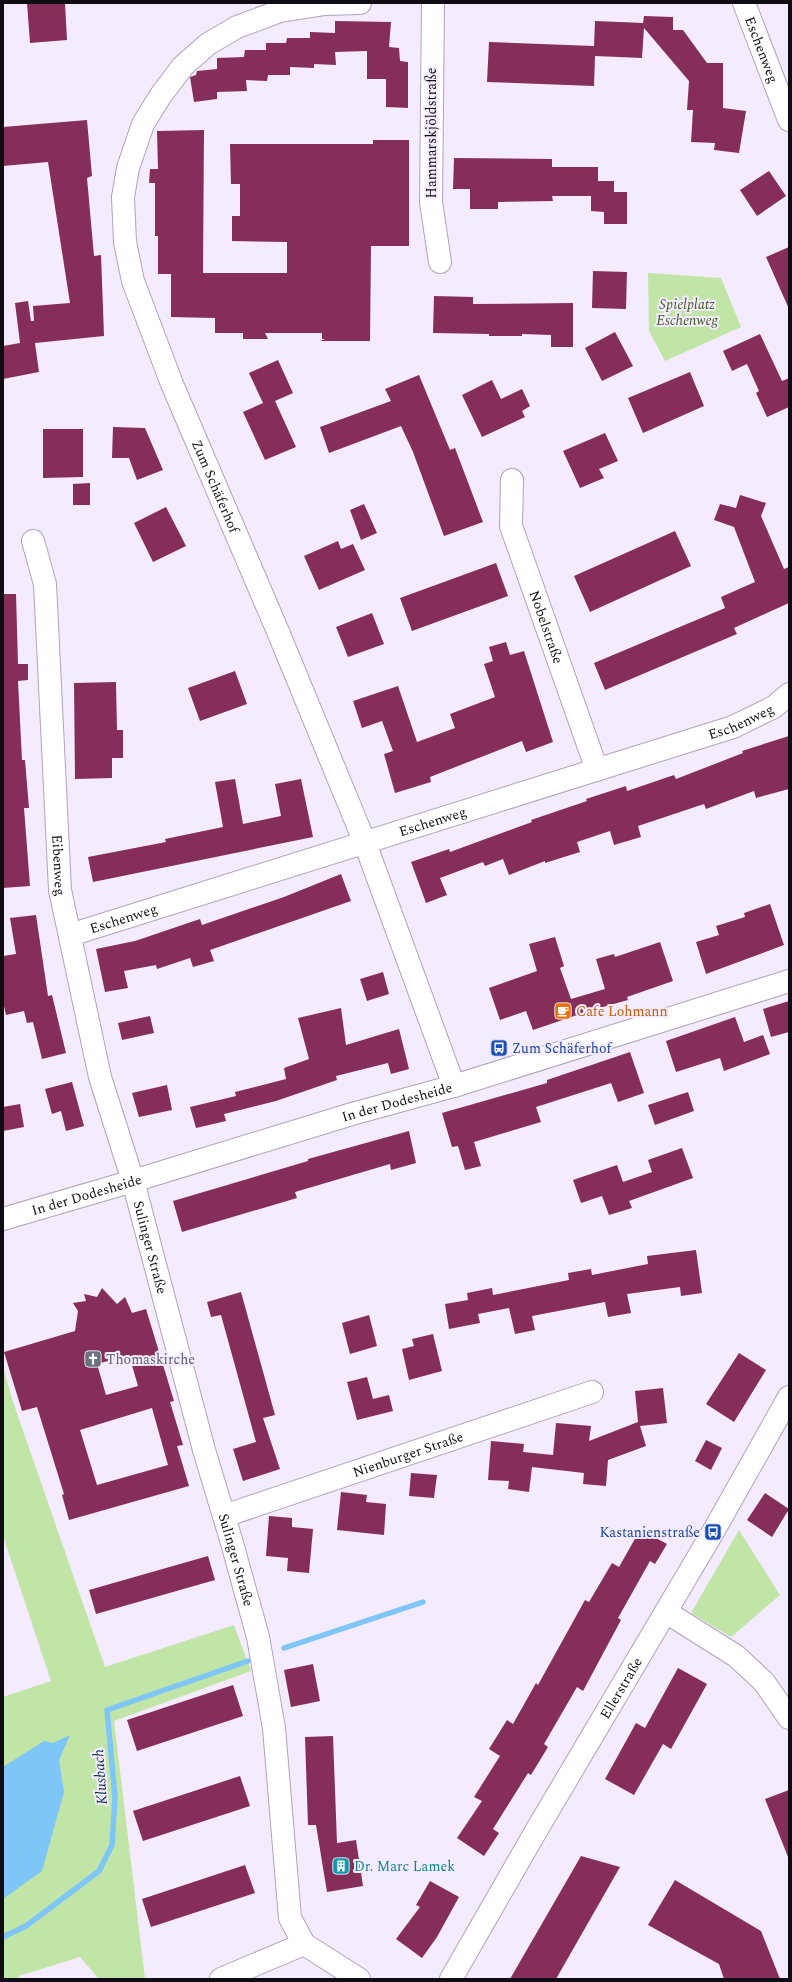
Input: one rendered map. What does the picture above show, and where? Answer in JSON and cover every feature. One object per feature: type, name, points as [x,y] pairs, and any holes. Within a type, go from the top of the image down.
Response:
[{"type":"street","name":"Zum Schäferhof","points":[[360,3],[325,4],[280,11],[237,27],[208,44],[183,66],[161,95],[143,124],[128,168],[123,198],[124,242],[133,281],[172,384],[279,634],[365,843],[454,1086]]},
{"type":"street","name":"Hammarskjöldstraße","points":[[433,3],[431,202],[440,262]]},
{"type":"street","name":"Eschenweg","points":[[744,3],[789,120]]},
{"type":"street","name":"Nobelstraße","points":[[512,480],[512,526],[597,770]]},
{"type":"street","name":"Eibenweg","points":[[33,541],[45,584],[60,890],[100,1077],[133,1181]]},
{"type":"street","name":"Eschenweg","points":[[70,935],[733,727],[774,707],[789,694]]},
{"type":"street","name":"In der Dodesheide","points":[[3,1219],[352,1114],[454,1086],[789,981]]},
{"type":"street","name":"Sulinger Straße","points":[[133,1181],[202,1442],[258,1637],[274,1728],[290,1918],[304,1944]]},
{"type":"street","name":"Nienburger Straße","points":[[224,1516],[592,1392]]},
{"type":"street","name":"Ellerstraße","points":[[451,1979],[540,1824],[666,1612],[789,1397]]},
{"type":"street","points":[[666,1612],[736,1656],[764,1682],[789,1718]]},
{"type":"street","points":[[221,1979],[304,1944],[359,1979]]},
{"type":"green space","name":"Spielplatz Eschenweg","points":[[648,273],[721,278],[741,327],[665,361],[649,331]]},
{"type":"green space","points":[[3,1367],[12,1399],[105,1667],[234,1625],[251,1671],[114,1721],[145,1979],[99,1979],[80,1957],[19,1976],[20,1979],[3,1979],[3,1697],[51,1681],[3,1536]]},
{"type":"green space","points":[[739,1530],[780,1595],[731,1637],[691,1613]]},
{"type":"water","points":[[70,1735],[59,1760],[64,1792],[42,1871],[3,1899],[3,1767],[44,1741],[53,1743]]},
{"type":"building","points":[[27,3],[65,3],[67,40],[30,43]]},
{"type":"building","points":[[644,16],[673,17],[673,30],[683,30],[707,63],[723,63],[723,108],[746,111],[739,153],[714,150],[715,143],[691,142],[693,110],[687,110],[689,81],[644,28],[642,58],[595,56],[594,86],[487,82],[489,42],[594,46],[595,21],[643,23]]},
{"type":"building","points":[[335,21],[391,22],[389,47],[399,48],[400,61],[408,62],[408,108],[386,107],[386,79],[367,79],[367,51],[335,52],[336,65],[314,64],[314,68],[290,67],[290,75],[268,75],[267,81],[246,80],[247,91],[217,92],[217,99],[194,102],[190,77],[196,75],[197,71],[217,69],[217,58],[244,57],[245,50],[266,50],[266,43],[286,43],[287,38],[310,38],[310,32],[335,33]]},
{"type":"building","points":[[87,120],[92,176],[87,178],[94,256],[101,255],[104,336],[35,343],[39,372],[3,379],[3,346],[20,343],[15,303],[28,301],[31,321],[34,321],[33,306],[70,303],[48,162],[3,166],[3,127]]},
{"type":"building","points":[[204,130],[203,273],[287,273],[287,242],[232,241],[232,216],[240,216],[240,184],[231,184],[230,144],[373,144],[373,140],[409,140],[409,246],[371,246],[370,341],[320,341],[325,339],[322,339],[322,333],[265,333],[268,339],[243,339],[243,333],[215,333],[215,318],[171,317],[171,274],[158,274],[158,236],[155,236],[155,183],[149,183],[150,169],[158,169],[157,131]]},
{"type":"building","points":[[454,158],[552,159],[552,167],[598,167],[598,181],[614,181],[614,192],[627,192],[627,224],[604,224],[604,212],[591,211],[591,196],[552,196],[553,201],[498,202],[498,209],[470,209],[470,189],[453,189]]},
{"type":"building","points":[[769,171],[786,196],[757,216],[740,190]]},
{"type":"building","points":[[789,247],[789,309],[766,257]]},
{"type":"building","points":[[593,271],[627,272],[626,309],[592,308]]},
{"type":"building","points":[[434,296],[473,297],[473,304],[573,303],[573,347],[551,347],[551,335],[522,334],[522,336],[489,336],[489,334],[433,333]]},
{"type":"building","points":[[615,332],[633,366],[602,381],[585,348]]},
{"type":"building","points":[[760,334],[782,381],[789,378],[789,407],[767,417],[756,393],[759,391],[747,364],[732,371],[723,351]]},
{"type":"building","points":[[278,360],[293,393],[275,401],[296,447],[265,460],[243,412],[263,403],[249,373]]},
{"type":"building","points":[[690,372],[704,406],[643,433],[628,398]]},
{"type":"building","points":[[419,375],[450,450],[455,448],[483,522],[444,536],[413,452],[401,426],[329,453],[320,427],[391,401],[385,389]]},
{"type":"building","points":[[492,380],[501,399],[522,389],[530,406],[522,411],[525,417],[482,437],[462,395]]},
{"type":"building","points":[[113,427],[145,428],[163,470],[137,480],[129,458],[112,458]]},
{"type":"building","points":[[43,429],[83,429],[83,477],[43,478]]},
{"type":"building","points":[[605,433],[618,461],[599,469],[604,478],[580,488],[563,451]]},
{"type":"building","points":[[90,483],[90,505],[73,505],[73,484]]},
{"type":"building","points":[[740,495],[766,503],[761,516],[784,569],[789,567],[789,603],[734,628],[737,634],[605,690],[594,663],[725,608],[721,597],[755,582],[734,527],[714,520],[720,504],[736,508]]},
{"type":"building","points":[[364,504],[377,533],[361,540],[350,510]]},
{"type":"building","points":[[166,507],[186,546],[153,562],[134,523]]},
{"type":"building","points":[[675,531],[691,566],[590,612],[574,576]]},
{"type":"building","points":[[338,541],[341,549],[353,544],[365,570],[319,590],[304,556]]},
{"type":"building","points":[[496,563],[508,596],[412,631],[400,598]]},
{"type":"building","points":[[3,594],[16,594],[18,664],[28,664],[28,680],[18,681],[22,760],[25,760],[29,808],[24,808],[30,886],[3,888]]},
{"type":"building","points":[[372,613],[384,644],[348,657],[336,627]]},
{"type":"building","points":[[506,642],[510,655],[524,651],[553,742],[526,752],[522,741],[430,777],[431,782],[395,793],[384,754],[393,751],[382,721],[362,728],[353,701],[398,686],[417,742],[455,728],[450,714],[495,697],[484,664],[493,661],[489,647]]},
{"type":"building","points":[[235,671],[247,704],[200,721],[188,688]]},
{"type":"building","points":[[116,682],[117,730],[123,730],[123,758],[112,758],[112,778],[75,779],[74,683]]},
{"type":"building","points":[[789,736],[789,789],[756,798],[754,791],[706,809],[704,804],[638,826],[641,837],[614,845],[610,831],[577,842],[580,852],[545,863],[545,861],[509,875],[503,859],[485,866],[483,862],[440,878],[447,895],[426,903],[411,862],[449,849],[450,852],[532,822],[531,820],[587,801],[586,799],[626,786],[627,791],[674,775],[676,779],[743,753],[742,751]]},
{"type":"building","points":[[235,779],[243,824],[281,816],[275,784],[301,779],[313,837],[93,882],[88,857],[166,842],[165,839],[223,827],[215,782]]},
{"type":"building","points":[[341,874],[351,901],[210,950],[214,961],[193,967],[190,958],[157,969],[156,965],[124,971],[128,988],[105,992],[96,949],[135,941],[200,919],[202,925],[284,897]]},
{"type":"building","points":[[770,904],[784,945],[706,974],[696,942],[719,935],[716,926],[745,917],[744,913]]},
{"type":"building","points":[[36,915],[48,996],[52,995],[66,1053],[42,1059],[33,1022],[27,1023],[24,1011],[6,1015],[3,1002],[3,956],[16,954],[10,918]]},
{"type":"building","points":[[555,937],[564,966],[560,968],[571,999],[605,989],[596,959],[614,954],[615,957],[660,942],[673,981],[627,997],[628,1000],[592,1010],[533,1030],[526,1011],[500,1020],[489,988],[537,971],[529,944]]},
{"type":"building","points":[[383,972],[389,994],[367,1001],[360,979]]},
{"type":"building","points":[[789,1001],[789,1032],[771,1037],[763,1009]]},
{"type":"building","points":[[341,1008],[346,1045],[399,1029],[409,1069],[391,1074],[388,1063],[336,1076],[337,1080],[276,1101],[224,1114],[226,1121],[196,1128],[190,1107],[236,1096],[235,1092],[286,1079],[284,1068],[309,1059],[298,1018]]},
{"type":"building","points":[[150,1016],[154,1033],[122,1040],[118,1023]]},
{"type":"building","points":[[735,1017],[744,1042],[763,1035],[770,1054],[724,1071],[720,1058],[676,1072],[666,1041]]},
{"type":"building","points":[[630,1052],[644,1093],[618,1102],[611,1083],[536,1107],[541,1122],[474,1142],[481,1166],[465,1170],[458,1146],[452,1147],[442,1113],[547,1083],[547,1080]]},
{"type":"building","points":[[72,1082],[84,1126],[66,1131],[61,1111],[52,1114],[45,1089]]},
{"type":"building","points":[[167,1085],[172,1110],[139,1117],[132,1093]]},
{"type":"building","points":[[688,1092],[694,1111],[655,1125],[648,1105]]},
{"type":"building","points":[[20,1104],[24,1127],[3,1131],[3,1107]]},
{"type":"building","points":[[409,1131],[416,1163],[391,1170],[390,1164],[295,1192],[297,1198],[182,1232],[173,1201],[308,1161],[308,1159]]},
{"type":"building","points":[[682,1148],[693,1178],[629,1201],[632,1208],[609,1215],[602,1196],[581,1203],[573,1180],[617,1165],[623,1182],[652,1172],[648,1160]]},
{"type":"building","points":[[696,1250],[702,1293],[681,1296],[680,1287],[627,1294],[631,1313],[608,1317],[605,1302],[532,1316],[535,1330],[515,1334],[509,1308],[478,1314],[480,1323],[449,1329],[445,1304],[468,1300],[467,1293],[492,1288],[493,1295],[569,1280],[568,1273],[591,1269],[592,1275],[648,1264],[647,1256]]},
{"type":"building","points":[[102,1288],[117,1304],[125,1297],[132,1313],[146,1309],[174,1401],[170,1402],[183,1445],[177,1446],[189,1486],[69,1520],[62,1495],[64,1494],[37,1407],[22,1411],[4,1352],[75,1331],[78,1311],[73,1303],[86,1301],[84,1294],[97,1297]],"holes":[[[129,1355],[138,1386],[106,1395],[97,1364]],[[152,1408],[168,1465],[97,1485],[80,1430]]]},
{"type":"building","points":[[241,1292],[275,1415],[263,1418],[280,1469],[243,1481],[233,1449],[256,1442],[221,1315],[211,1317],[207,1302]]},
{"type":"building","points":[[369,1315],[377,1346],[350,1354],[342,1323]]},
{"type":"building","points":[[433,1334],[442,1371],[409,1380],[402,1349],[414,1346],[412,1339]]},
{"type":"building","points":[[739,1353],[766,1370],[734,1422],[706,1404]]},
{"type":"building","points":[[367,1377],[373,1399],[389,1395],[393,1411],[357,1420],[347,1382]]},
{"type":"building","points":[[663,1388],[667,1423],[640,1426],[646,1446],[608,1460],[606,1486],[583,1484],[584,1473],[532,1467],[529,1492],[508,1489],[509,1481],[488,1480],[491,1441],[524,1444],[523,1452],[553,1455],[556,1423],[591,1426],[589,1441],[638,1422],[635,1391]]},
{"type":"building","points":[[706,1440],[722,1448],[711,1470],[695,1461]]},
{"type":"building","points":[[411,1473],[437,1475],[434,1498],[409,1496]]},
{"type":"building","points":[[341,1492],[367,1495],[366,1502],[386,1504],[384,1535],[337,1530]]},
{"type":"building","points":[[765,1493],[789,1509],[772,1537],[747,1520]]},
{"type":"building","points":[[269,1516],[292,1518],[292,1527],[313,1529],[309,1573],[287,1571],[288,1558],[266,1556]]},
{"type":"building","points":[[643,1531],[667,1544],[655,1564],[650,1561],[618,1618],[621,1620],[583,1691],[577,1687],[544,1744],[548,1747],[531,1775],[528,1773],[493,1829],[499,1833],[484,1856],[457,1838],[482,1801],[474,1797],[500,1756],[489,1749],[507,1720],[513,1724],[536,1683],[538,1685],[585,1600],[589,1602],[612,1563],[619,1567],[636,1537],[638,1539]]},
{"type":"building","points":[[208,1556],[215,1580],[96,1614],[89,1590]]},
{"type":"building","points":[[313,1664],[320,1701],[291,1707],[284,1670]]},
{"type":"building","points":[[678,1668],[707,1684],[671,1749],[663,1744],[634,1795],[605,1779],[636,1723],[645,1728]]},
{"type":"building","points":[[233,1685],[243,1716],[137,1751],[127,1720]]},
{"type":"building","points":[[333,1736],[337,1843],[356,1840],[363,1886],[327,1892],[316,1825],[308,1825],[305,1737]]},
{"type":"building","points":[[240,1776],[250,1806],[143,1841],[133,1811]]},
{"type":"building","points":[[789,1790],[789,1857],[788,1857],[765,1799]]},
{"type":"building","points":[[581,1856],[620,1867],[556,1979],[510,1979]]},
{"type":"building","points":[[245,1865],[255,1893],[151,1927],[142,1899]]},
{"type":"building","points":[[675,1880],[761,1931],[780,1979],[724,1979],[719,1964],[648,1925]]},
{"type":"building","points":[[430,1881],[459,1897],[437,1937],[422,1958],[396,1939],[420,1907],[416,1905]]},
{"type":"waterway","name":"Klusbach","points":[[284,1648],[423,1602]]},
{"type":"waterway","name":"Klusbach","points":[[3,1937],[26,1926],[99,1871],[112,1845],[115,1797],[107,1710],[248,1661]]},
{"type":"place","name":"Cafe Lohmann","points":[[563,1011]]},
{"type":"place","name":"Zum Schäferhof","points":[[499,1048]]},
{"type":"place","name":"Thomaskirche","points":[[93,1359]]},
{"type":"place","name":"Kastanienstraße","points":[[713,1532]]},
{"type":"place","name":"Dr. Marc Lamek","points":[[341,1866]]}]
